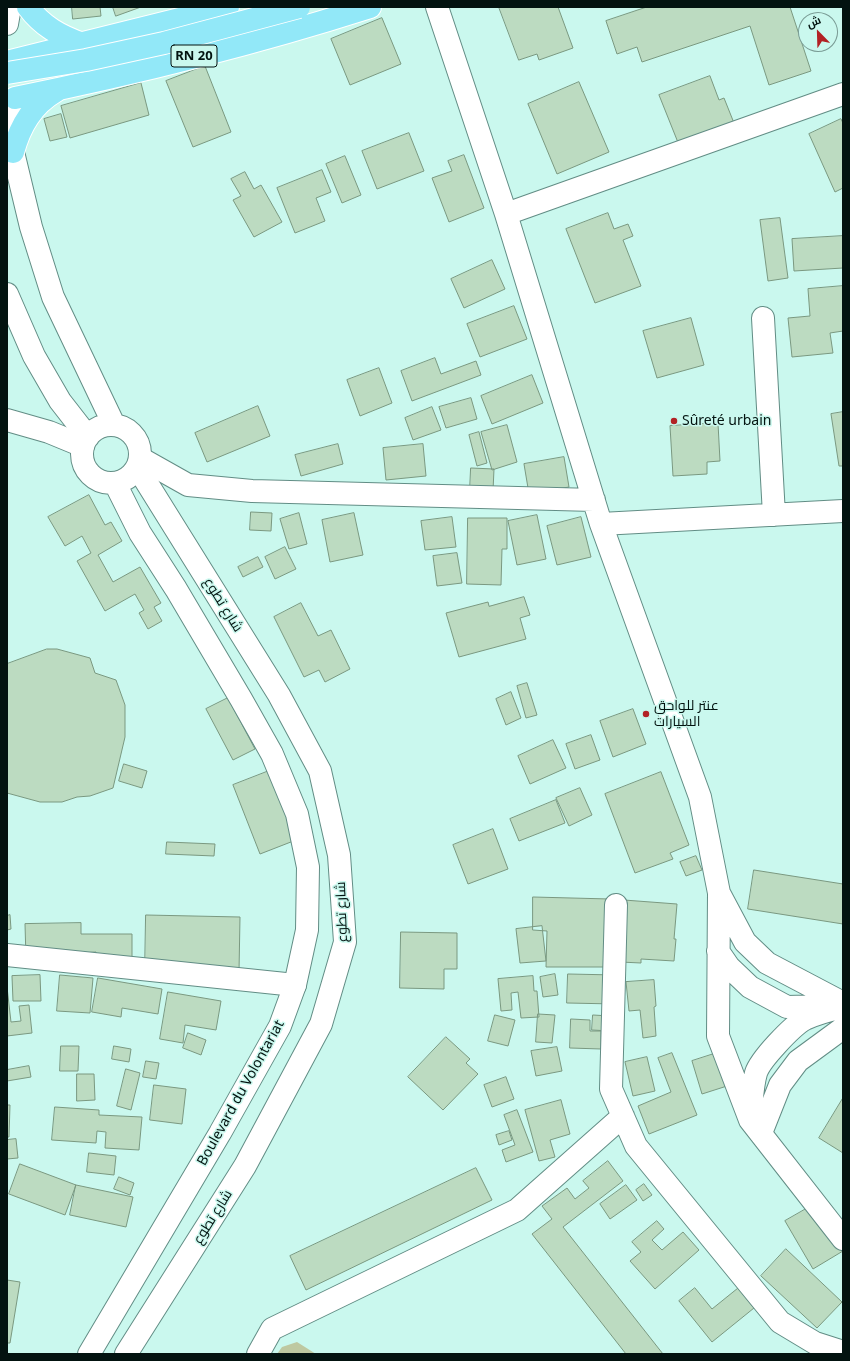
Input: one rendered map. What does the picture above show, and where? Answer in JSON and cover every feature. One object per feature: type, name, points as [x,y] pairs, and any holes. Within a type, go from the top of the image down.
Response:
[{"type":"highway","points":[[28,7],[48,28],[65,38],[83,44]]},
{"type":"highway","points":[[7,62],[228,7]]},
{"type":"highway","name":"RN 20","points":[[7,73],[86,60],[164,43],[299,7]]},
{"type":"highway","name":"RN 20","points":[[11,108],[60,89],[242,45],[370,7]]},
{"type":"highway","points":[[7,67],[12,73],[15,86],[11,108]]},
{"type":"highway","points":[[13,152],[20,130],[29,115],[41,102],[60,89]]},
{"type":"street","points":[[7,24],[10,7]]},
{"type":"street","points":[[437,7],[506,214],[601,524],[700,797],[719,893],[718,1036],[755,1126],[843,1238]]},
{"type":"street","points":[[506,214],[843,94]]},
{"type":"street","points":[[11,108],[9,133],[13,152],[31,227],[53,297],[114,424]]},
{"type":"street","points":[[7,294],[34,356],[56,395],[85,441]]},
{"type":"street","points":[[763,318],[774,515]]},
{"type":"street","points":[[7,420],[85,441]]},
{"type":"street","points":[[114,424],[131,432],[137,440],[140,449],[139,462],[132,475],[115,483],[96,479],[89,473],[84,465],[82,455],[85,441],[95,430],[104,425],[114,424]]},
{"type":"street","points":[[139,462],[188,484],[252,491],[594,500]]},
{"type":"street","name":"شارع تطوع","points":[[126,1354],[245,1166],[321,1024],[345,942],[339,855],[320,771],[279,695],[139,462]]},
{"type":"street","name":"Boulevard du Volontariat","points":[[89,1354],[224,1126],[280,1026],[295,985],[307,930],[308,867],[297,814],[272,754],[176,589],[140,534],[115,483]]},
{"type":"street","points":[[601,524],[843,511]]},
{"type":"street","points":[[719,893],[745,942],[767,963],[843,1003]]},
{"type":"street","points":[[616,905],[611,1089],[636,1146],[780,1322],[815,1343],[843,1352]]},
{"type":"street","points":[[718,951],[729,967],[750,987],[787,1007],[843,1007]]},
{"type":"street","points":[[7,955],[295,985]]},
{"type":"street","points":[[755,1126],[756,1072],[770,1051],[783,1037],[804,1019],[843,1007]]},
{"type":"street","points":[[755,1126],[780,1085],[798,1061],[843,1028]]},
{"type":"street","points":[[258,1354],[272,1329],[517,1210],[623,1116]]},
{"type":"green space","points":[[297,1342],[316,1354],[277,1354],[282,1347]]},
{"type":"building","points":[[72,7],[100,7],[101,16],[73,19]]},
{"type":"building","points":[[113,7],[141,7],[116,16]]},
{"type":"building","points":[[499,7],[558,7],[573,48],[539,60],[537,54],[519,60]]},
{"type":"building","points":[[647,7],[790,7],[798,31],[798,52],[805,52],[811,71],[769,85],[750,26],[642,62],[637,47],[617,54],[606,21]]},
{"type":"building","points":[[382,18],[401,64],[350,85],[331,39]]},
{"type":"building","points":[[205,66],[231,132],[193,147],[166,81]]},
{"type":"building","points":[[710,76],[719,100],[724,98],[734,123],[679,145],[659,95]]},
{"type":"building","points":[[579,82],[609,152],[557,174],[528,104]]},
{"type":"building","points":[[141,83],[149,115],[70,138],[61,106]]},
{"type":"building","points":[[61,114],[67,137],[50,141],[44,119]]},
{"type":"building","points":[[841,119],[843,123],[843,188],[835,192],[809,134]]},
{"type":"building","points":[[409,133],[424,171],[377,189],[362,151]]},
{"type":"building","points":[[464,155],[484,208],[449,222],[432,178],[452,171],[448,161]]},
{"type":"building","points":[[345,156],[361,195],[342,203],[326,164]]},
{"type":"building","points":[[322,170],[331,192],[316,198],[325,221],[295,233],[277,188]]},
{"type":"building","points":[[245,172],[254,189],[261,185],[282,222],[254,237],[233,200],[241,196],[231,179]]},
{"type":"building","points":[[608,213],[614,229],[628,224],[633,236],[623,240],[641,286],[595,303],[566,229]]},
{"type":"building","points":[[780,218],[788,278],[768,281],[760,220]]},
{"type":"building","points":[[843,236],[843,268],[794,271],[792,239]]},
{"type":"building","points":[[492,260],[505,289],[464,308],[451,279]]},
{"type":"building","points":[[843,286],[843,331],[830,333],[833,353],[792,357],[788,318],[810,316],[808,289]]},
{"type":"building","points":[[514,306],[527,339],[480,357],[467,324]]},
{"type":"building","points":[[691,318],[704,365],[657,378],[643,331]]},
{"type":"building","points":[[435,358],[441,374],[476,361],[481,375],[412,401],[401,371]]},
{"type":"building","points":[[379,368],[392,403],[360,416],[347,380]]},
{"type":"building","points":[[532,375],[543,403],[492,424],[481,396]]},
{"type":"building","points":[[471,398],[477,419],[446,428],[439,407]]},
{"type":"building","points":[[258,406],[270,436],[207,462],[195,433]]},
{"type":"building","points":[[432,407],[441,430],[413,440],[405,418]]},
{"type":"building","points":[[843,412],[843,466],[839,466],[831,414]]},
{"type":"building","points":[[718,423],[720,461],[707,462],[707,474],[673,476],[670,426]]},
{"type":"building","points":[[507,425],[517,462],[492,470],[481,432]]},
{"type":"building","points":[[479,432],[487,463],[477,466],[469,435]]},
{"type":"building","points":[[338,444],[343,464],[301,476],[295,455]]},
{"type":"building","points":[[423,444],[426,476],[386,480],[383,448]]},
{"type":"building","points":[[564,457],[569,487],[529,494],[524,464]]},
{"type":"building","points":[[471,468],[494,469],[493,491],[470,490]]},
{"type":"building","points":[[89,495],[105,525],[111,522],[122,541],[98,555],[113,582],[140,567],[161,603],[154,607],[162,621],[148,629],[139,613],[144,610],[135,594],[105,611],[77,561],[91,553],[82,536],[65,546],[48,517]]},
{"type":"building","points":[[251,512],[272,513],[271,531],[250,530]]},
{"type":"building","points":[[299,513],[307,544],[289,549],[280,519]]},
{"type":"building","points":[[354,513],[363,555],[330,562],[322,520]]},
{"type":"building","points":[[537,515],[546,559],[517,565],[508,521]]},
{"type":"building","points":[[452,517],[456,547],[425,550],[421,521]]},
{"type":"building","points":[[581,517],[591,557],[557,565],[547,526]]},
{"type":"building","points":[[468,518],[507,518],[507,549],[502,549],[501,585],[467,584]]},
{"type":"building","points":[[285,547],[296,569],[275,579],[265,557]]},
{"type":"building","points":[[457,553],[462,583],[437,586],[433,556]]},
{"type":"building","points":[[258,557],[263,567],[243,577],[238,567]]},
{"type":"building","points":[[524,597],[530,615],[520,618],[526,639],[459,657],[446,613],[488,602],[489,606]]},
{"type":"building","points":[[301,603],[318,636],[331,630],[350,669],[325,682],[319,670],[304,677],[274,617]]},
{"type":"building","points":[[47,649],[57,649],[90,658],[95,673],[116,680],[125,705],[125,737],[113,788],[90,796],[77,797],[62,802],[40,802],[7,793],[7,664]]},
{"type":"building","points":[[527,683],[537,715],[526,718],[517,686]]},
{"type":"building","points":[[511,692],[521,718],[506,725],[496,699]]},
{"type":"building","points":[[228,698],[255,749],[233,760],[206,709]]},
{"type":"building","points":[[633,709],[646,744],[613,757],[600,721]]},
{"type":"building","points":[[591,735],[600,760],[575,769],[566,744]]},
{"type":"building","points":[[553,740],[566,768],[530,784],[518,756]]},
{"type":"building","points":[[124,764],[147,771],[142,788],[119,781]]},
{"type":"building","points":[[269,771],[296,840],[260,854],[233,785]]},
{"type":"building","points":[[661,772],[689,845],[670,853],[673,859],[635,873],[605,794]]},
{"type":"building","points":[[580,788],[592,815],[569,826],[556,798]]},
{"type":"building","points":[[556,800],[565,823],[519,841],[510,819]]},
{"type":"building","points":[[493,829],[508,869],[468,884],[453,845]]},
{"type":"building","points":[[167,842],[215,844],[214,856],[166,854]]},
{"type":"building","points":[[696,856],[702,870],[686,876],[680,862]]},
{"type":"building","points":[[754,870],[843,884],[843,924],[748,909]]},
{"type":"building","points":[[533,897],[610,899],[608,967],[546,967],[547,931],[533,930]]},
{"type":"building","points":[[624,900],[677,904],[674,961],[641,959],[641,963],[620,962]]},
{"type":"building","points":[[10,915],[11,929],[7,930],[7,916]]},
{"type":"building","points":[[146,915],[240,917],[239,972],[145,970]]},
{"type":"building","points":[[81,923],[81,934],[132,934],[132,963],[96,964],[96,952],[26,959],[25,924]]},
{"type":"building","points":[[542,926],[546,961],[520,963],[516,929]]},
{"type":"building","points":[[401,932],[457,933],[457,969],[444,969],[444,989],[400,988]]},
{"type":"building","points":[[555,974],[558,995],[543,997],[540,977]]},
{"type":"building","points":[[568,974],[616,975],[615,1004],[567,1003]]},
{"type":"building","points":[[40,975],[41,1001],[13,1001],[12,976]]},
{"type":"building","points":[[60,975],[93,978],[90,1013],[57,1011]]},
{"type":"building","points":[[533,976],[534,991],[537,991],[539,1017],[521,1018],[518,992],[511,993],[512,1010],[501,1011],[498,979]]},
{"type":"building","points":[[98,978],[162,989],[158,1014],[122,1008],[121,1017],[92,1012]]},
{"type":"building","points":[[654,980],[656,1036],[643,1038],[640,1010],[629,1011],[626,982]]},
{"type":"building","points":[[7,987],[11,1022],[21,1021],[19,1006],[29,1005],[32,1033],[7,1036]]},
{"type":"building","points":[[168,992],[221,1001],[216,1030],[185,1025],[183,1043],[160,1039]]},
{"type":"building","points":[[538,1014],[555,1015],[552,1043],[536,1042]]},
{"type":"building","points":[[495,1015],[515,1020],[508,1046],[488,1041]]},
{"type":"building","points":[[593,1015],[610,1016],[610,1031],[592,1030]]},
{"type":"building","points":[[571,1019],[590,1020],[590,1031],[601,1031],[601,1049],[570,1048]]},
{"type":"building","points":[[188,1033],[206,1040],[201,1055],[183,1048]]},
{"type":"building","points":[[446,1037],[470,1059],[466,1063],[478,1074],[443,1110],[408,1077]]},
{"type":"building","points":[[61,1046],[79,1046],[78,1071],[60,1071]]},
{"type":"building","points":[[114,1046],[131,1049],[129,1062],[112,1059]]},
{"type":"building","points":[[557,1047],[562,1071],[536,1076],[531,1051]]},
{"type":"building","points":[[672,1053],[697,1115],[649,1134],[638,1106],[671,1092],[658,1058]]},
{"type":"building","points":[[717,1053],[727,1086],[702,1094],[692,1061]]},
{"type":"building","points":[[647,1057],[655,1091],[633,1096],[625,1062]]},
{"type":"building","points":[[146,1061],[159,1063],[156,1079],[143,1077]]},
{"type":"building","points":[[29,1066],[31,1077],[7,1081],[7,1070]]},
{"type":"building","points":[[126,1069],[140,1073],[131,1110],[117,1106]]},
{"type":"building","points":[[77,1074],[94,1074],[95,1100],[77,1101]]},
{"type":"building","points":[[506,1077],[514,1099],[492,1107],[484,1085]]},
{"type":"building","points":[[154,1085],[186,1089],[182,1124],[150,1120]]},
{"type":"building","points":[[843,1098],[843,1153],[819,1138]]},
{"type":"building","points":[[561,1100],[570,1134],[550,1140],[555,1157],[539,1161],[525,1110]]},
{"type":"building","points":[[7,1105],[10,1105],[9,1137],[7,1137]]},
{"type":"building","points":[[55,1107],[99,1110],[99,1115],[142,1117],[139,1150],[105,1148],[106,1132],[97,1131],[96,1143],[52,1140]]},
{"type":"building","points":[[517,1110],[533,1152],[506,1162],[502,1150],[515,1145],[504,1115]]},
{"type":"building","points":[[509,1131],[512,1140],[499,1145],[496,1135]]},
{"type":"building","points":[[16,1139],[18,1158],[7,1159],[7,1140]]},
{"type":"building","points":[[89,1153],[116,1156],[114,1175],[87,1172]]},
{"type":"building","points":[[608,1161],[623,1181],[563,1227],[663,1354],[626,1354],[532,1234],[552,1219],[542,1206],[567,1188],[575,1199],[589,1188],[583,1181]]},
{"type":"building","points":[[20,1164],[76,1185],[65,1215],[9,1194]]},
{"type":"building","points":[[476,1168],[492,1200],[306,1290],[290,1256]]},
{"type":"building","points":[[119,1177],[134,1183],[130,1195],[114,1189]]},
{"type":"building","points":[[644,1184],[652,1195],[643,1201],[636,1190]]},
{"type":"building","points":[[76,1185],[133,1197],[126,1227],[70,1215]]},
{"type":"building","points":[[626,1185],[637,1200],[610,1219],[600,1204]]},
{"type":"building","points":[[813,1205],[831,1229],[843,1251],[813,1269],[785,1221]]},
{"type":"building","points":[[657,1221],[664,1229],[652,1240],[662,1250],[683,1232],[699,1250],[655,1289],[630,1261],[641,1252],[632,1242]]},
{"type":"building","points":[[786,1249],[842,1302],[817,1328],[761,1276]]},
{"type":"building","points":[[7,1280],[20,1282],[10,1343],[7,1343]]},
{"type":"building","points":[[695,1288],[712,1309],[738,1288],[754,1308],[712,1342],[679,1301]]},
{"type":"place","name":"Sûreté urbain","points":[[674,421]]},
{"type":"place","name":"عنتر للواحق السيارات","points":[[646,714]]}]
